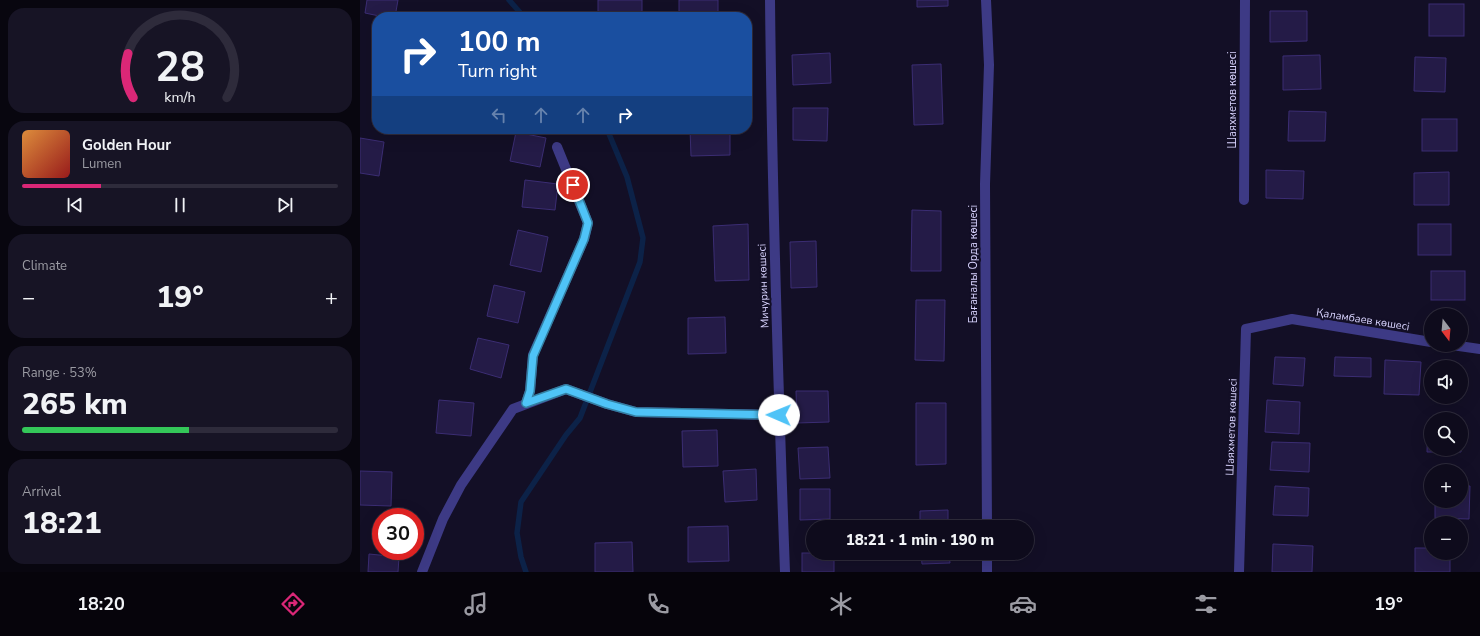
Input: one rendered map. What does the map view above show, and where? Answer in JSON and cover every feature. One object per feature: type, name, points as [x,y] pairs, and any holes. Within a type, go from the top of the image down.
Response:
[{"type":"street","name":"Мичурин көшесі","points":[[770,0],[771,139],[785,572]]},
{"type":"street","name":"Бағаналы Орда көшесі","points":[[986,0],[989,65],[985,184],[987,520]]},
{"type":"street","name":"Шаяхметов көшесі","points":[[1244,200],[1245,0]]},
{"type":"street","points":[[526,403],[530,391],[533,356],[584,239],[588,223],[557,147]]},
{"type":"street","name":"Шаяхметов көшесі","points":[[1239,572],[1246,329],[1292,319]]},
{"type":"street","name":"Қаламбаев көшесі","points":[[1292,319],[1424,341]]},
{"type":"street","points":[[1468,347],[1480,349]]},
{"type":"street","points":[[422,572],[443,519],[461,485],[512,409],[566,389],[607,404],[636,412],[779,415]]},
{"type":"street","points":[[987,560],[987,572]]},
{"type":"building","points":[[367,0],[398,0],[396,12],[372,12],[372,14],[365,13]]},
{"type":"building","points":[[598,0],[642,0],[642,12],[598,12]]},
{"type":"building","points":[[679,0],[718,0],[718,12],[679,12]]},
{"type":"building","points":[[917,0],[948,0],[948,6],[917,7]]},
{"type":"building","points":[[1429,4],[1464,4],[1464,36],[1429,36]]},
{"type":"building","points":[[1270,11],[1307,11],[1307,41],[1270,42]]},
{"type":"building","points":[[830,53],[831,83],[793,85],[792,55]]},
{"type":"building","points":[[1320,55],[1321,89],[1283,90],[1283,56]]},
{"type":"building","points":[[1415,57],[1446,58],[1445,92],[1414,91]]},
{"type":"building","points":[[941,64],[943,124],[914,125],[912,65]]},
{"type":"building","points":[[793,108],[828,108],[827,141],[793,140]]},
{"type":"building","points":[[1289,111],[1326,112],[1325,141],[1288,141]]},
{"type":"building","points":[[1422,119],[1457,119],[1457,151],[1422,151]]},
{"type":"building","points":[[516,134],[526,134],[546,138],[540,167],[510,161]]},
{"type":"building","points":[[690,134],[730,134],[730,155],[691,156]]},
{"type":"building","points":[[360,138],[384,142],[379,176],[360,173]]},
{"type":"building","points":[[1266,170],[1304,171],[1303,199],[1266,198]]},
{"type":"building","points":[[1449,172],[1449,205],[1414,205],[1414,173]]},
{"type":"building","points":[[525,180],[558,184],[555,210],[522,207]]},
{"type":"building","points":[[912,210],[941,211],[941,271],[911,271]]},
{"type":"building","points":[[748,224],[749,280],[715,281],[713,226]]},
{"type":"building","points":[[1418,224],[1451,224],[1451,255],[1418,255]]},
{"type":"building","points":[[518,230],[548,237],[541,272],[510,265]]},
{"type":"building","points":[[816,241],[817,287],[791,288],[790,242]]},
{"type":"building","points":[[1431,271],[1465,271],[1465,300],[1431,300]]},
{"type":"building","points":[[494,285],[525,292],[518,323],[487,316]]},
{"type":"building","points":[[916,300],[945,300],[944,361],[915,360]]},
{"type":"building","points":[[725,317],[726,353],[688,354],[688,318]]},
{"type":"building","points":[[478,338],[509,345],[501,378],[470,369]]},
{"type":"building","points":[[1275,357],[1305,358],[1303,386],[1273,384]]},
{"type":"building","points":[[1335,357],[1371,358],[1371,377],[1334,376]]},
{"type":"building","points":[[1385,360],[1421,362],[1419,395],[1384,394]]},
{"type":"building","points":[[796,391],[828,391],[829,422],[797,423]]},
{"type":"building","points":[[439,400],[474,403],[471,436],[436,433]]},
{"type":"building","points":[[1267,400],[1300,402],[1299,434],[1265,432]]},
{"type":"building","points":[[916,403],[946,403],[946,464],[916,465]]},
{"type":"building","points":[[717,430],[718,466],[683,467],[682,431]]},
{"type":"building","points":[[1272,442],[1310,443],[1309,472],[1270,470]]},
{"type":"building","points":[[828,447],[830,478],[800,479],[798,448]]},
{"type":"building","points":[[756,469],[757,500],[725,502],[723,471]]},
{"type":"building","points":[[360,471],[392,472],[391,506],[360,505]]},
{"type":"building","points":[[1275,486],[1309,488],[1308,516],[1273,515]]},
{"type":"building","points":[[1468,486],[1470,486],[1469,519],[1468,516],[1435,516],[1435,508],[1468,508]]},
{"type":"building","points":[[800,489],[830,489],[830,519],[800,520]]},
{"type":"building","points":[[948,510],[948,520],[920,520],[920,511]]},
{"type":"building","points":[[728,526],[729,561],[688,562],[688,527]]},
{"type":"building","points":[[632,542],[633,572],[595,572],[595,543]]},
{"type":"building","points":[[1273,544],[1313,546],[1312,572],[1272,572]]},
{"type":"building","points":[[1415,548],[1424,548],[1424,560],[1450,560],[1450,572],[1415,572]]},
{"type":"building","points":[[802,553],[806,553],[806,560],[834,560],[834,572],[802,572]]},
{"type":"building","points":[[369,554],[372,554],[372,560],[399,560],[398,572],[368,572]]},
{"type":"building","points":[[922,560],[950,560],[950,563],[922,564]]},
{"type":"waterway","points":[[509,0],[520,12]]},
{"type":"waterway","points":[[526,572],[521,557],[517,533],[521,502],[566,435],[580,418],[640,262],[643,238],[627,177],[609,134]]},
{"type":"route","points":[[573,185],[588,223],[584,239],[533,356],[530,391],[526,403],[566,389],[607,404],[636,412],[779,415]]}]
